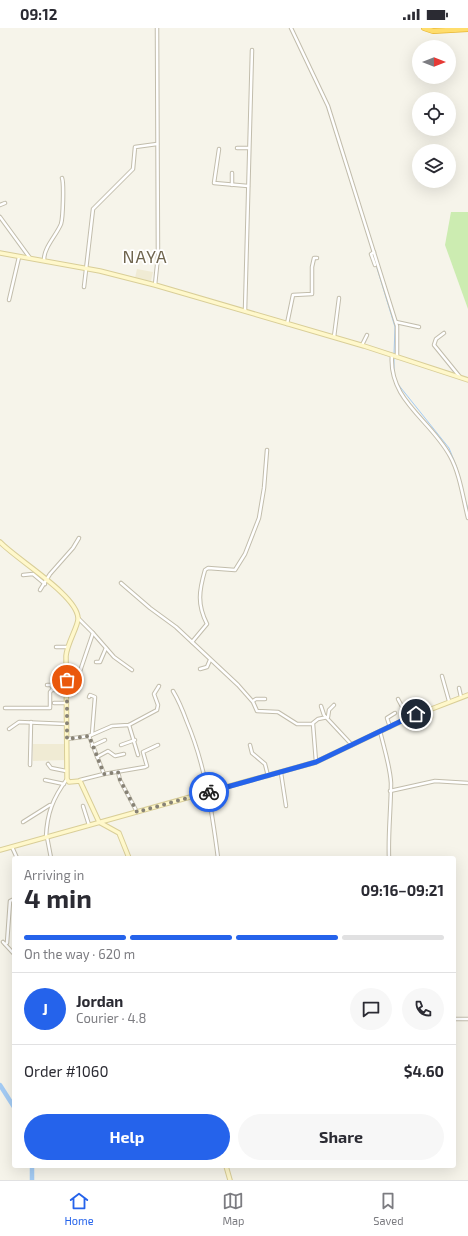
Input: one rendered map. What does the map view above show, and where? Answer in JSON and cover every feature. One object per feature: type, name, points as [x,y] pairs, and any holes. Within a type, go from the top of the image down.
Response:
[{"type":"highway","points":[[424,28],[433,31],[468,29]]},
{"type":"street","points":[[155,286],[158,256],[158,28]]},
{"type":"street","points":[[291,28],[328,106],[373,253],[396,322],[398,336],[397,357]]},
{"type":"street","points":[[245,311],[248,148],[252,50]]},
{"type":"street","points":[[84,287],[94,206],[132,169],[135,147],[157,144]]},
{"type":"street","points":[[237,148],[248,148]]},
{"type":"street","points":[[219,149],[214,183],[248,186]]},
{"type":"street","points":[[232,173],[232,185]]},
{"type":"street","points":[[44,260],[45,253],[61,223],[64,188],[62,178]]},
{"type":"street","points":[[0,205],[5,203]]},
{"type":"street","points":[[0,218],[30,258]]},
{"type":"street","points":[[0,253],[44,260],[155,286],[334,337],[468,380]]},
{"type":"street","points":[[373,253],[375,265]]},
{"type":"street","points":[[9,300],[19,256]]},
{"type":"street","points":[[287,324],[293,295],[312,293],[312,267],[314,258],[317,258]]},
{"type":"street","points":[[334,337],[339,298]]},
{"type":"street","points":[[396,322],[419,327]]},
{"type":"street","points":[[444,333],[436,339],[434,345],[460,378]]},
{"type":"street","points":[[362,346],[368,335]]},
{"type":"street","points":[[392,355],[392,372],[397,388],[450,457],[468,518]]},
{"type":"street","points":[[192,642],[207,623],[202,614],[200,601],[204,570],[208,568],[235,570],[246,554],[259,518],[264,488],[266,450]]},
{"type":"street","points":[[40,590],[50,574],[80,538]]},
{"type":"street","points":[[0,542],[19,560],[47,580],[71,602],[78,618],[114,657],[132,670]]},
{"type":"street","points":[[24,575],[33,574],[45,584]]},
{"type":"street","points":[[121,582],[192,642],[253,701],[257,711],[278,712],[297,724],[313,723],[316,719],[328,717],[329,710],[334,705]]},
{"type":"street","points":[[68,780],[66,771],[68,647],[78,618]]},
{"type":"street","points":[[67,680],[76,680],[93,633]]},
{"type":"street","points":[[56,646],[68,647]]},
{"type":"street","points":[[96,662],[100,662],[106,648]]},
{"type":"street","points":[[200,669],[207,667],[210,660]]},
{"type":"street","points":[[76,692],[80,671]]},
{"type":"street","points":[[442,676],[449,701]]},
{"type":"street","points":[[47,685],[51,685],[53,689],[67,690]]},
{"type":"street","points":[[67,739],[89,736],[112,726],[129,725],[157,710],[158,704],[155,701],[154,694],[159,686]]},
{"type":"street","points":[[459,688],[461,697]]},
{"type":"street","points":[[5,708],[50,708],[50,692],[53,689]]},
{"type":"street","points":[[173,691],[198,747],[209,792],[218,856]]},
{"type":"street","points":[[89,697],[90,695],[95,697],[92,734]]},
{"type":"street","points":[[0,850],[281,773],[316,762],[408,718],[468,695]]},
{"type":"street","points":[[253,701],[256,699],[265,699]]},
{"type":"street","points":[[398,699],[408,718]]},
{"type":"street","points":[[54,703],[67,703]]},
{"type":"street","points":[[409,704],[414,716]]},
{"type":"street","points":[[320,706],[326,717],[352,745]]},
{"type":"street","points":[[390,727],[387,718],[395,713]]},
{"type":"street","points":[[9,729],[17,723],[31,722],[67,724]]},
{"type":"street","points":[[30,764],[31,722]]},
{"type":"street","points":[[313,723],[316,762]]},
{"type":"street","points":[[129,725],[135,740],[138,755]]},
{"type":"street","points":[[380,732],[389,767],[389,856]]},
{"type":"street","points":[[89,736],[104,774]]},
{"type":"street","points":[[92,746],[105,740]]},
{"type":"street","points":[[121,745],[135,740]]},
{"type":"street","points":[[250,745],[252,753],[265,764],[268,776]]},
{"type":"street","points":[[51,856],[47,837],[47,820],[50,805],[64,784],[68,780],[80,780],[104,774],[146,767],[143,752],[158,746]]},
{"type":"street","points":[[97,757],[108,751],[115,756],[124,754]]},
{"type":"street","points":[[48,764],[51,768],[66,771]]},
{"type":"street","points":[[118,772],[120,780],[137,812]]},
{"type":"street","points":[[281,773],[286,806]]},
{"type":"street","points":[[45,780],[64,784]]},
{"type":"street","points":[[80,780],[99,822],[119,833],[128,856]]},
{"type":"street","points":[[390,791],[435,781],[458,781],[468,783]]},
{"type":"street","points":[[23,822],[50,805]]},
{"type":"street","points":[[82,806],[89,825]]},
{"type":"street","points":[[12,847],[16,856]]},
{"type":"street","points":[[12,900],[10,901],[8,941],[4,943],[12,952]]},
{"type":"street","points":[[456,1019],[468,1018]]},
{"type":"street","points":[[227,1168],[230,1180]]},
{"type":"shaded area","points":[[137,269],[153,272],[151,281],[135,278]]},
{"type":"shaded area","points":[[430,709],[434,718],[415,727],[411,718]]},
{"type":"shaded area","points":[[33,744],[66,744],[66,760],[33,761]]},
{"type":"green space","points":[[451,212],[468,212],[468,309],[445,245]]},
{"type":"waterway","points":[[290,28],[304,58]]},
{"type":"waterway","points":[[307,64],[327,106]]},
{"type":"waterway","points":[[377,268],[395,327],[394,354]]},
{"type":"waterway","points":[[394,357],[394,372]]},
{"type":"waterway","points":[[397,383],[449,448],[457,468]]},
{"type":"waterway","points":[[464,496],[468,509]]},
{"type":"waterway","points":[[0,1085],[12,1104]]},
{"type":"waterway","points":[[32,1168],[32,1180]]},
{"type":"way so far","points":[[67,680],[67,739],[89,736],[104,774],[118,772],[120,780],[137,812],[209,792]]},
{"type":"district","name":"NAYA","points":[[145,257]]},
{"type":"route","points":[[209,792],[316,762],[416,714]]}]
